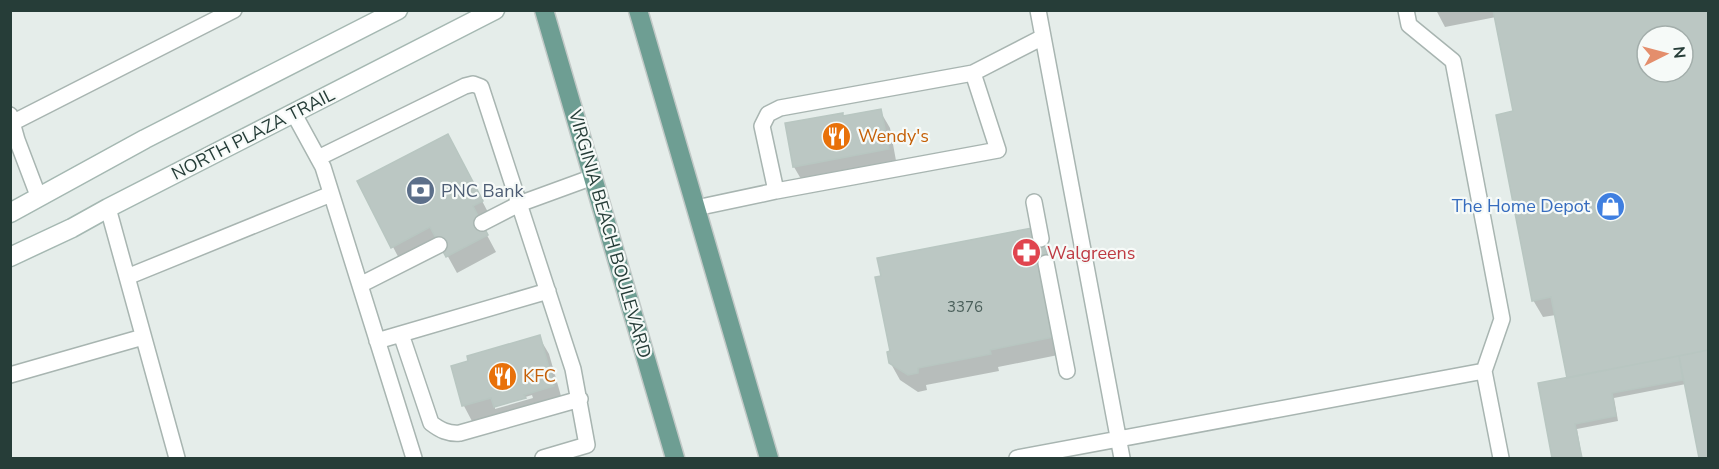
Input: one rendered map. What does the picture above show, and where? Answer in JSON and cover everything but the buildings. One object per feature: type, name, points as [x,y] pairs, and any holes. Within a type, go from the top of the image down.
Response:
[{"type":"main road","points":[[10,213],[145,139],[398,10]]},
{"type":"main road","name":"NORTH PLAZA TRAIL","points":[[10,257],[72,228],[495,10]]},
{"type":"main road","name":"VIRGINIA BEACH BOULEVARD","points":[[544,10],[675,459]]},
{"type":"main road","points":[[638,10],[769,459]]},
{"type":"lane","points":[[39,198],[11,121],[234,10]]},
{"type":"lane","points":[[1038,10],[1122,459]]},
{"type":"lane","points":[[1406,10],[1409,25],[1453,61],[1502,319],[1484,371],[1501,459]]},
{"type":"lane","points":[[776,191],[762,126],[768,114],[780,108],[973,73],[1043,37]]},
{"type":"lane","points":[[696,208],[998,150],[973,73]]},
{"type":"lane","points":[[318,158],[465,86],[473,84],[481,87],[573,369],[589,452],[543,459]]},
{"type":"lane","points":[[294,114],[323,167],[414,459]]},
{"type":"lane","points":[[482,223],[519,204],[593,177]]},
{"type":"lane","points":[[127,278],[331,194]]},
{"type":"lane","points":[[1034,202],[1041,239]]},
{"type":"lane","points":[[108,208],[177,459]]},
{"type":"lane","points":[[360,285],[439,245]]},
{"type":"lane","points":[[1046,263],[1067,371]]},
{"type":"lane","points":[[377,341],[548,291]]},
{"type":"lane","points":[[401,334],[431,423],[439,429],[460,433],[580,399]]},
{"type":"lane","points":[[10,375],[143,337]]},
{"type":"lane","points":[[1017,459],[1484,371]]},
{"type":"place","name":"Wendy's","points":[[837,136]]},
{"type":"place","name":"PNC Bank","points":[[420,191]]},
{"type":"place","name":"The Home Depot","points":[[1611,206]]},
{"type":"place","name":"Walgreens","points":[[1026,253]]},
{"type":"place","name":"KFC","points":[[502,376]]}]
